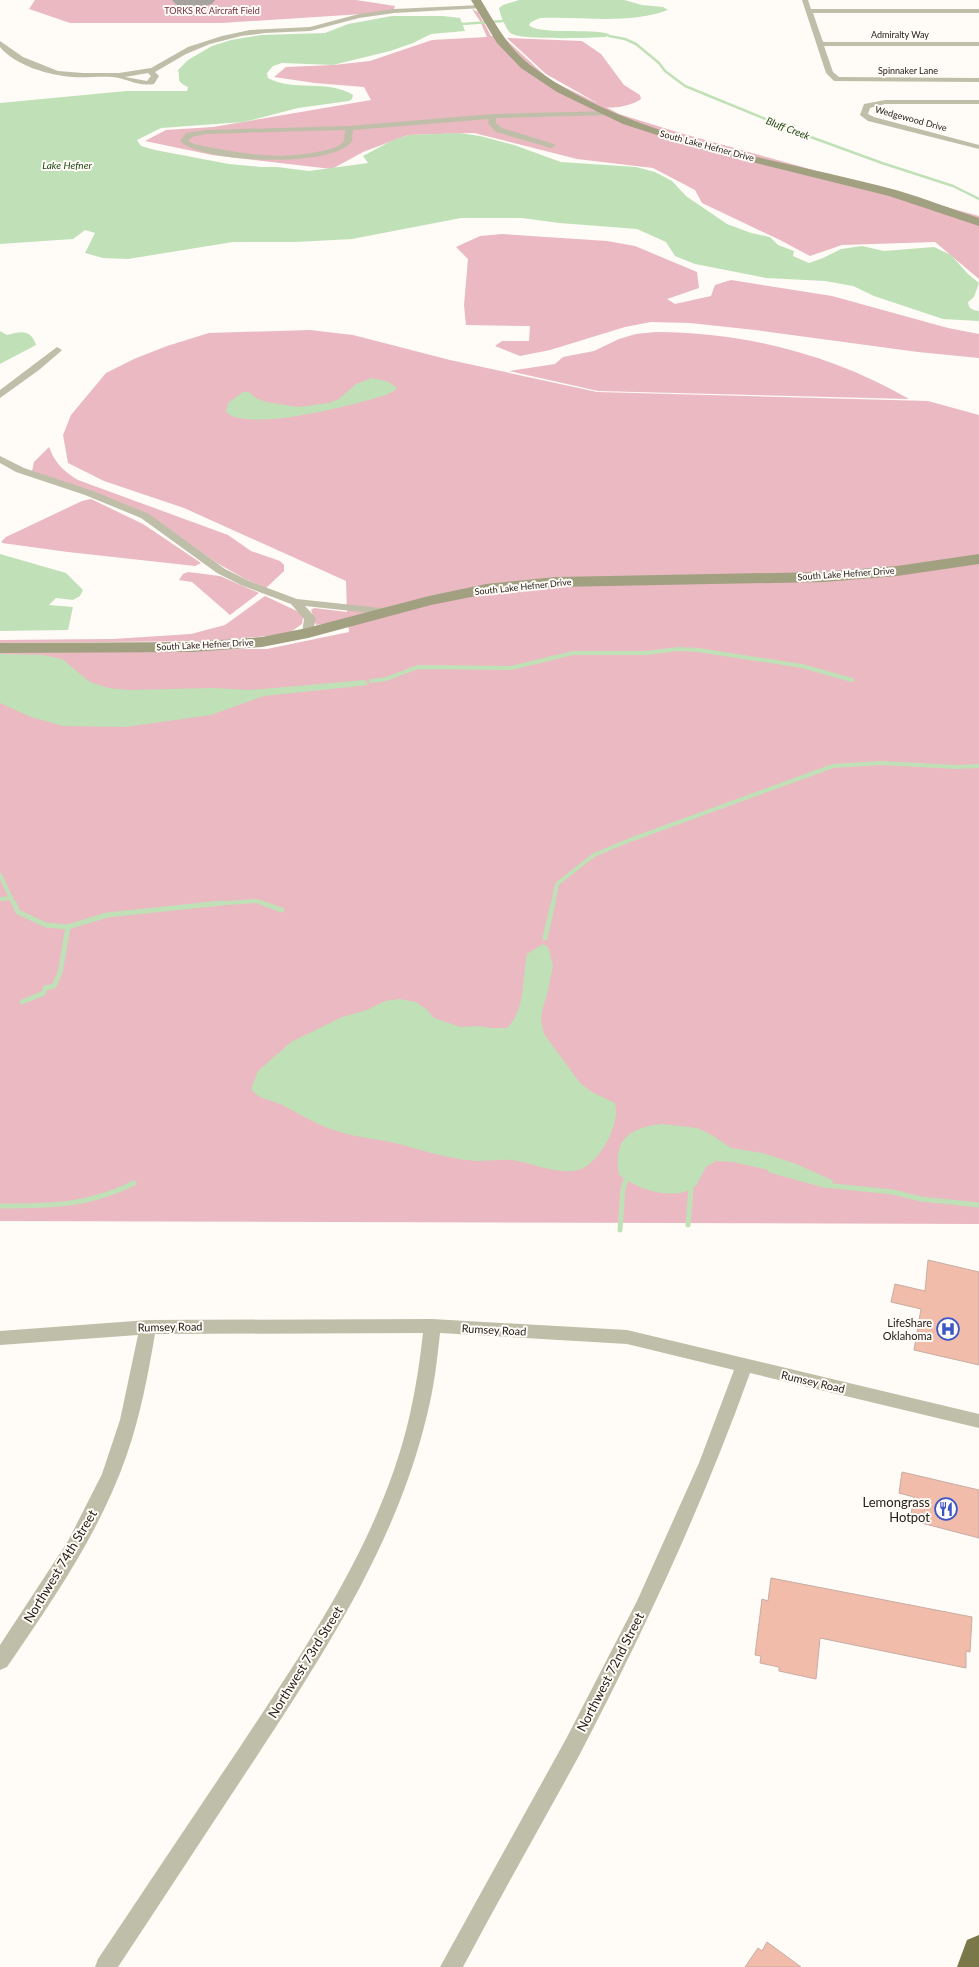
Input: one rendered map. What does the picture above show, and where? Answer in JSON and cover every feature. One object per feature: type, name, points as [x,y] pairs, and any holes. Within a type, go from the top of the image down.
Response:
[{"type":"highway","points":[[974,1967],[979,1952]]},
{"type":"street","points":[[805,0],[820,44]]},
{"type":"street","points":[[0,43],[4,50],[12,55],[56,72],[72,75],[114,75],[150,71],[197,46],[240,34],[269,30],[321,28],[365,15],[382,12],[478,4]]},
{"type":"street","name":"South Lake Hefner Drive","points":[[478,4],[501,41],[525,66],[561,90],[627,122],[666,136],[893,192],[979,222]]},
{"type":"street","points":[[809,11],[979,11]]},
{"type":"street","name":"Admiralty Way","points":[[820,44],[979,44]]},
{"type":"street","name":"Spinnaker Lane","points":[[820,44],[830,73],[837,79],[979,80]]},
{"type":"street","points":[[114,75],[134,82],[146,84],[151,82],[155,76],[150,71]]},
{"type":"street","name":"Wedgewood Drive","points":[[979,102],[885,102],[867,106],[864,115],[871,119],[979,147]]},
{"type":"street","points":[[349,128],[348,141],[344,146],[325,153],[298,158],[256,157],[190,146],[184,140],[189,135],[206,132],[349,128],[369,125],[436,122],[493,116],[608,113]]},
{"type":"street","points":[[493,116],[492,123],[499,130],[551,146]]},
{"type":"street","points":[[0,395],[57,350]]},
{"type":"street","points":[[0,459],[20,470],[89,493],[145,516],[221,571],[245,583],[295,602],[390,612]]},
{"type":"street","name":"South Lake Hefner Drive","points":[[0,648],[192,647],[262,642],[308,633],[429,601],[486,589],[548,583],[824,577],[897,571],[979,559]]},
{"type":"street","points":[[295,602],[310,618],[308,633]]},
{"type":"street","name":"Rumsey Road","points":[[0,1338],[148,1327],[432,1326],[627,1337],[979,1421]]},
{"type":"street","name":"Northwest 73rd Street","points":[[106,1967],[308,1660],[340,1609],[365,1561],[397,1485],[409,1450],[423,1395],[430,1357],[432,1326]]},
{"type":"street","name":"Northwest 74th Street","points":[[0,1661],[56,1578],[83,1532],[111,1474],[128,1423],[148,1327]]},
{"type":"street","name":"Northwest 72nd Street","points":[[451,1967],[573,1745],[650,1592],[700,1479],[744,1366]]},
{"type":"green space","name":"TORKS RC Aircraft Field","points":[[35,0],[356,0],[395,6],[393,12],[221,23],[70,23],[29,9]]},
{"type":"green space","points":[[472,9],[478,12],[491,36],[502,36],[550,80],[599,104],[546,74],[507,38],[582,41],[601,54],[624,85],[640,95],[641,99],[629,105],[606,107],[619,114],[680,133],[979,216],[979,279],[935,242],[842,245],[810,256],[702,203],[695,190],[653,168],[577,159],[474,133],[408,135],[363,152],[332,169],[212,155],[145,141],[166,130],[213,127],[371,100],[364,87],[315,83],[274,77],[286,67],[333,65],[370,61],[432,40],[487,37],[480,21]]},
{"type":"green space","points":[[502,234],[607,241],[635,246],[697,272],[699,288],[667,299],[675,304],[711,296],[715,285],[731,280],[832,296],[948,328],[979,334],[979,358],[918,352],[755,330],[690,323],[651,322],[625,327],[550,350],[520,356],[495,346],[502,341],[529,341],[530,326],[466,325],[464,305],[468,259],[456,247],[480,236]]},
{"type":"green space","points":[[310,330],[353,335],[450,360],[597,392],[928,401],[979,415],[979,1224],[0,1221],[0,651],[267,649],[349,632],[348,620],[316,625],[311,610],[314,608],[347,612],[346,581],[184,508],[104,481],[68,463],[63,435],[71,415],[106,373],[134,359],[167,346],[209,333]]},
{"type":"green space","points":[[656,332],[722,336],[787,349],[819,358],[850,370],[880,383],[909,399],[598,391],[509,371],[555,364],[563,357],[594,351],[619,339],[636,334]]},
{"type":"green space","points":[[49,447],[60,466],[78,480],[228,535],[251,551],[280,561],[284,565],[284,571],[266,588],[247,580],[217,563],[163,525],[32,471],[34,462]]},
{"type":"green space","points":[[91,499],[143,524],[201,563],[195,566],[2,543],[6,537],[82,501]]},
{"type":"green space","points":[[188,572],[220,576],[259,593],[230,615],[192,582],[179,580],[183,574]]},
{"type":"green space","points":[[265,596],[299,612],[303,617],[302,624],[292,631],[279,635],[212,641],[0,643],[0,640],[113,639],[191,634],[225,625]]},
{"type":"water","points":[[519,0],[624,0],[642,5],[663,7],[668,10],[652,15],[621,19],[540,18],[531,22],[529,25],[542,30],[590,31],[609,34],[609,36],[605,37],[543,38],[519,36],[510,33],[508,30],[499,8],[503,5]]},
{"type":"water","name":"Lake Hefner","points":[[392,16],[443,16],[460,18],[465,31],[431,34],[413,43],[390,51],[333,65],[282,63],[273,66],[267,73],[268,78],[278,82],[322,86],[343,90],[353,95],[352,99],[349,101],[298,108],[244,122],[161,128],[137,140],[141,146],[155,150],[229,164],[309,171],[368,163],[363,156],[391,141],[408,135],[459,133],[480,136],[514,145],[561,162],[636,167],[655,172],[672,181],[686,196],[727,224],[751,233],[770,237],[778,245],[794,251],[793,256],[809,263],[841,249],[862,246],[884,251],[934,247],[951,255],[968,274],[979,283],[974,297],[968,302],[971,309],[979,311],[979,321],[943,319],[874,296],[853,286],[825,281],[766,278],[695,264],[675,256],[666,242],[637,229],[559,223],[522,218],[461,218],[352,239],[296,242],[233,242],[128,259],[103,258],[85,253],[95,233],[85,230],[73,239],[0,244],[0,103],[126,91],[187,91],[188,87],[179,80],[178,70],[188,60],[212,46],[231,40],[261,35],[325,33],[348,24]]},
{"type":"water","points":[[0,331],[7,335],[25,332],[31,336],[36,345],[0,364]]},
{"type":"water","points":[[372,378],[389,382],[397,388],[389,394],[341,407],[297,416],[254,420],[237,418],[226,412],[228,403],[243,392],[249,392],[256,398],[266,402],[298,407],[329,403],[339,399],[356,384]]},
{"type":"water","points":[[0,554],[66,573],[83,590],[80,596],[73,600],[56,598],[49,605],[73,607],[68,630],[0,631]]},
{"type":"water","points":[[0,654],[43,655],[62,659],[90,682],[108,688],[128,690],[214,688],[250,690],[365,680],[369,685],[264,696],[211,715],[125,727],[63,726],[31,717],[0,703]]},
{"type":"water","points":[[543,944],[548,947],[553,965],[541,1020],[544,1034],[580,1083],[592,1092],[615,1103],[615,1122],[607,1142],[601,1152],[586,1167],[578,1170],[561,1171],[512,1160],[466,1160],[392,1142],[347,1134],[332,1130],[277,1103],[262,1098],[251,1089],[258,1071],[291,1042],[342,1017],[367,1010],[385,1001],[399,999],[416,1002],[426,1009],[434,1018],[460,1027],[479,1026],[507,1028],[513,1020],[520,1003],[527,954]]},
{"type":"water","points":[[662,1124],[697,1128],[712,1135],[731,1148],[762,1153],[794,1163],[834,1181],[831,1184],[733,1162],[716,1161],[706,1167],[696,1186],[686,1191],[671,1194],[648,1190],[619,1175],[618,1153],[621,1145],[632,1133],[650,1126]]},
{"type":"building","name":"LifeShare Oklahoma","points":[[928,1260],[979,1272],[979,1365],[914,1350],[921,1309],[891,1302],[895,1284],[925,1291]]},
{"type":"building","name":"Lemongrass Hotpot","points":[[902,1472],[979,1490],[979,1538],[910,1520],[914,1497],[899,1493]]},
{"type":"building","points":[[771,1578],[972,1617],[970,1652],[966,1651],[966,1668],[820,1638],[816,1679],[779,1671],[779,1667],[760,1663],[761,1656],[755,1655],[762,1599],[768,1601]]},
{"type":"building","points":[[767,1942],[801,1967],[745,1967],[758,1948],[762,1951]]},
{"type":"waterway","name":"Bluff Creek","points":[[462,24],[503,21]]},
{"type":"waterway","name":"Bluff Creek","points":[[609,36],[625,39],[636,44],[659,63],[665,71],[685,86],[797,132],[882,163],[953,186],[979,199]]},
{"type":"waterway","points":[[371,681],[386,679],[418,667],[511,668],[573,653],[646,653],[678,649],[698,650],[802,666],[852,680]]},
{"type":"waterway","points":[[553,904],[557,884],[594,855],[630,840],[833,766],[881,763],[957,767],[979,766]]},
{"type":"waterway","points":[[0,875],[14,904]]},
{"type":"waterway","points":[[0,899],[11,898]]},
{"type":"waterway","points":[[212,904],[257,901],[265,904]]},
{"type":"waterway","points":[[14,903],[18,912],[46,925],[68,927]]},
{"type":"waterway","points":[[212,904],[221,903]]},
{"type":"waterway","points":[[262,903],[282,910]]},
{"type":"waterway","points":[[545,938],[553,903]]},
{"type":"waterway","points":[[68,927],[107,915],[212,904]]},
{"type":"waterway","points":[[22,1002],[44,993],[45,988],[54,986],[60,973],[68,927]]},
{"type":"waterway","points":[[770,1170],[824,1185],[893,1192],[921,1199],[979,1205]]},
{"type":"waterway","points":[[620,1230],[623,1189],[626,1180]]},
{"type":"waterway","points":[[0,1206],[35,1206],[68,1203],[101,1196],[117,1191],[134,1183]]},
{"type":"waterway","points":[[688,1225],[691,1188]]},
{"type":"taxiway","points":[[182,0],[192,3],[205,0]]},
{"type":"place","name":"LifeShare Oklahoma","points":[[948,1329]]},
{"type":"place","name":"Lemongrass Hotpot","points":[[946,1509]]}]
